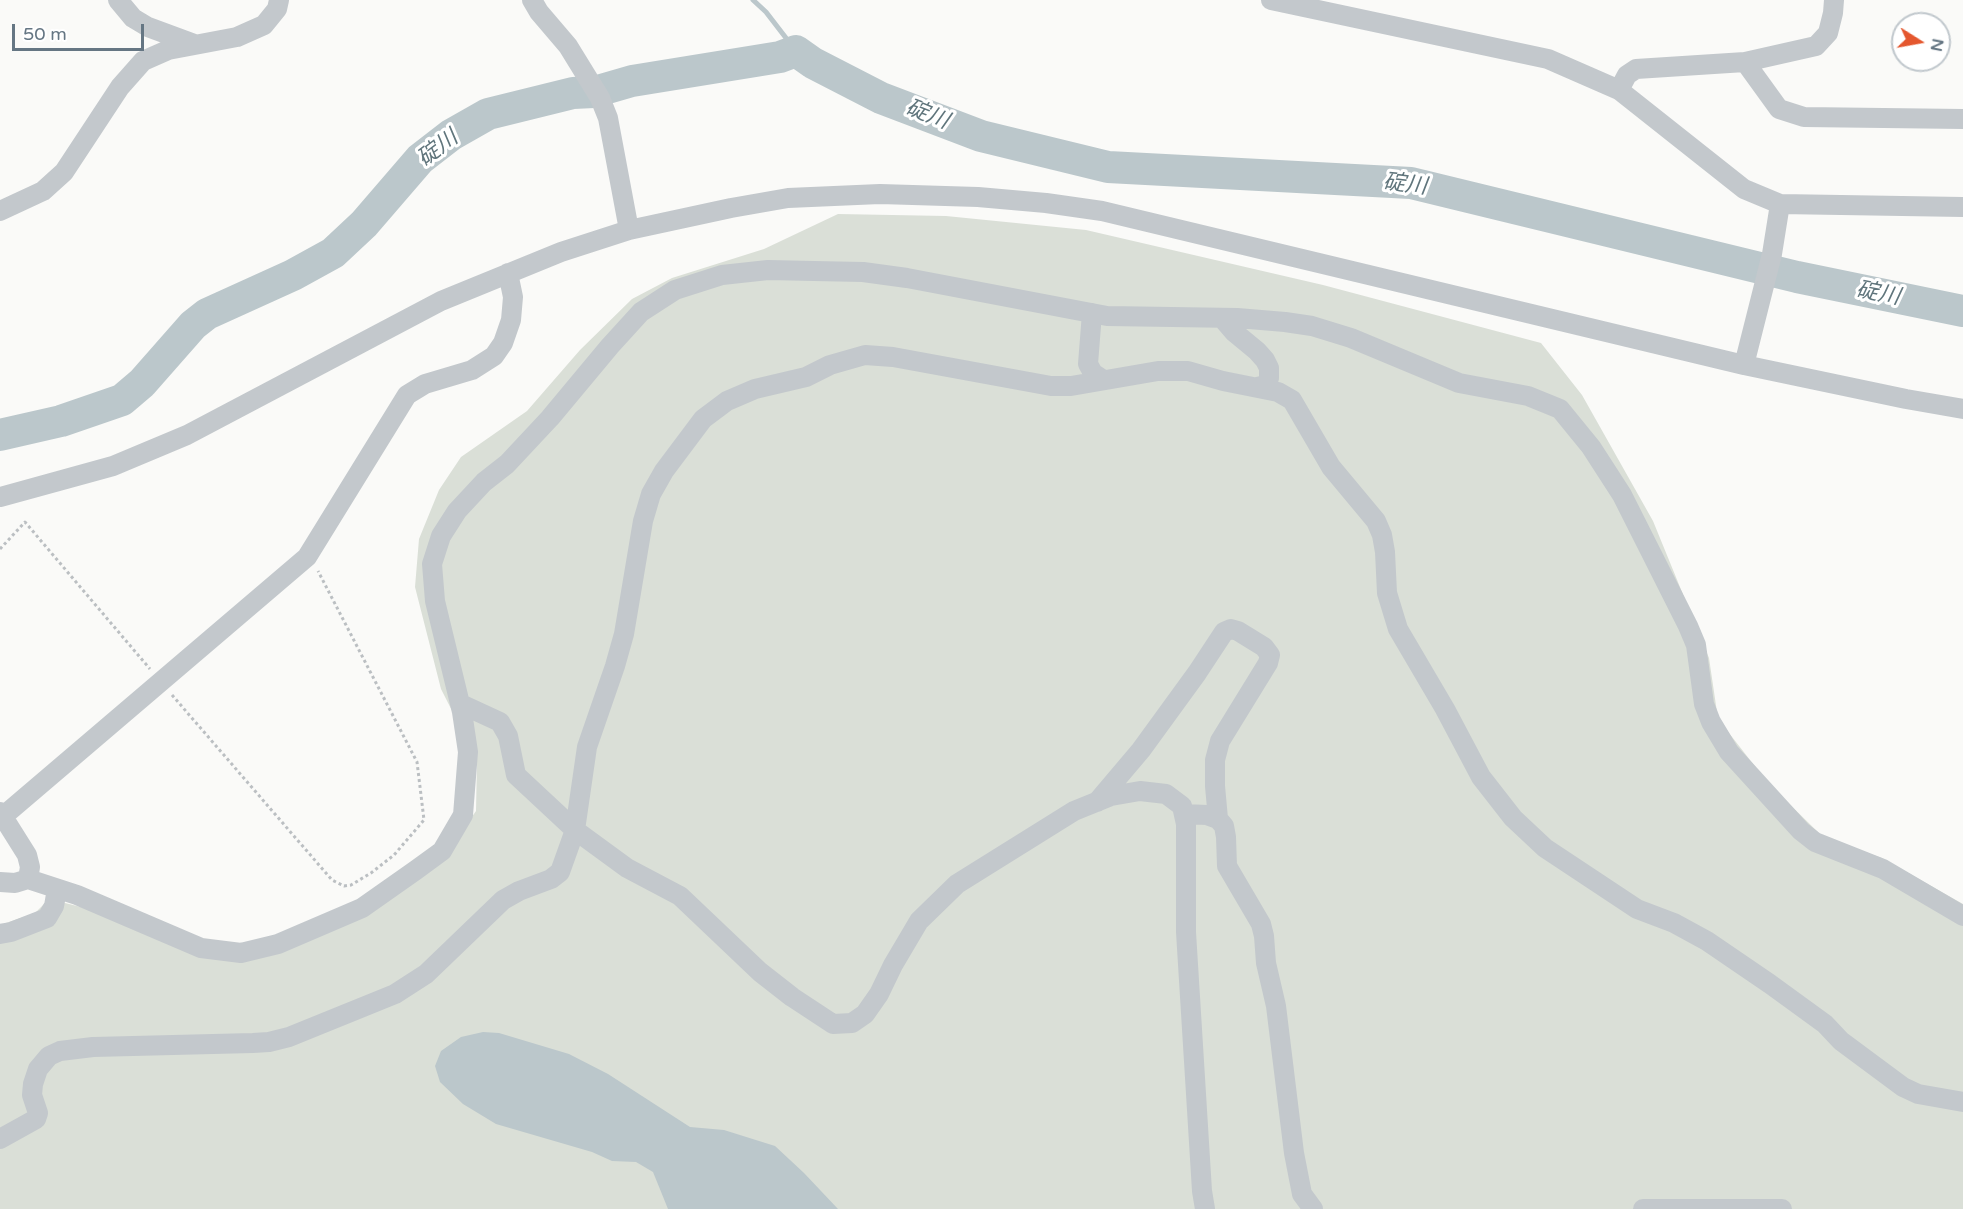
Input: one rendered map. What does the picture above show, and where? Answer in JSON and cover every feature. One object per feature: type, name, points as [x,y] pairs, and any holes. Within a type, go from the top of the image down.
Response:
[{"type":"street","points":[[118,0],[133,18],[148,27],[198,45]]},
{"type":"street","points":[[0,211],[44,192],[64,172],[120,87],[143,61],[168,50],[237,37],[264,25],[276,9],[279,0]]},
{"type":"street","points":[[532,0],[539,12],[568,46],[600,98],[608,118],[629,230]]},
{"type":"street","points":[[1271,0],[1548,59],[1619,90],[1744,189],[1780,204],[1963,207]]},
{"type":"street","points":[[1619,90],[1627,75],[1636,69],[1745,62],[1816,46],[1828,33],[1834,0]]},
{"type":"street","points":[[1745,62],[1779,109],[1804,117],[1963,119]]},
{"type":"street","points":[[0,497],[113,466],[187,435],[441,301],[561,252],[629,230],[788,198],[880,194],[978,197],[1046,202],[1102,211],[1744,365],[1963,409]]},
{"type":"street","points":[[1744,365],[1772,254],[1780,204]]},
{"type":"street","points":[[0,882],[15,883],[28,879],[77,896],[201,948],[241,953],[278,944],[362,908],[442,851],[463,815],[468,752],[461,704],[435,601],[432,564],[441,536],[458,511],[484,482],[507,464],[550,418],[641,312],[675,290],[722,275],[768,270],[863,272],[907,278],[1107,316],[1222,318],[1312,326],[1351,338],[1459,382],[1528,396],[1560,409],[1591,447],[1622,495],[1688,626],[1696,645],[1704,704],[1711,722],[1729,752],[1801,831],[1815,842],[1883,869],[1963,916]]},
{"type":"street","points":[[28,879],[30,867],[27,855],[1,816],[309,553],[407,395],[425,384],[472,370],[494,357],[503,343],[512,320],[513,297],[508,273]]},
{"type":"street","points":[[1092,313],[1088,364],[1102,379]]},
{"type":"street","points":[[1222,318],[1234,332],[1257,351],[1269,368],[1266,385],[1257,387]]},
{"type":"street","points":[[0,1139],[36,1119],[38,1113],[32,1095],[33,1084],[38,1069],[49,1056],[60,1051],[93,1047],[269,1042],[289,1037],[395,994],[426,974],[503,900],[519,891],[551,879],[560,872],[575,830],[587,747],[624,634],[643,522],[651,494],[664,471],[704,419],[727,401],[755,389],[806,377],[830,365],[865,355],[893,357],[1051,386],[1071,386],[1158,371],[1188,371],[1278,392],[1292,400],[1331,467],[1376,521],[1382,535],[1385,552],[1387,592],[1398,629],[1445,709],[1481,777],[1513,818],[1545,848],[1637,909],[1674,923],[1707,941],[1770,984],[1825,1024],[1841,1041],[1903,1087],[1918,1094],[1963,1102]]},
{"type":"street","points":[[1097,802],[1141,750],[1224,632],[1231,629],[1264,647],[1270,656],[1268,663],[1220,741],[1215,760],[1218,819]]},
{"type":"street","points":[[461,704],[500,722],[508,736],[516,775],[575,830],[627,868],[680,896],[760,972],[833,1024],[852,1023],[865,1014],[879,994],[919,921],[957,884],[1074,811],[1111,796],[1140,791],[1166,794],[1182,806],[1186,824],[1186,932],[1205,1209]]},
{"type":"street","points":[[1184,813],[1207,815],[1218,819],[1224,826],[1227,866],[1257,917],[1264,936],[1266,963],[1276,1006],[1296,1163],[1302,1194],[1313,1209]]},
{"type":"street","points":[[0,934],[47,918],[54,906],[57,889]]},
{"type":"street","points":[[1643,1209],[1782,1209]]},
{"type":"path","points":[[0,549],[25,522],[332,880],[338,885],[351,885],[394,855],[424,820],[417,762],[309,553]]},
{"type":"shaded area","points":[[838,214],[946,216],[1086,230],[1323,285],[1541,343],[1582,395],[1653,521],[1709,658],[1718,719],[1768,783],[1824,838],[1882,858],[1963,904],[1963,1209],[0,1209],[0,925],[35,913],[49,899],[101,912],[240,960],[443,858],[476,811],[477,760],[441,689],[415,587],[419,539],[439,490],[461,457],[527,411],[580,350],[632,299],[672,278],[764,249]]},
{"type":"shaded area","points":[[483,1032],[499,1033],[569,1054],[608,1074],[690,1127],[724,1130],[775,1146],[838,1209],[668,1209],[653,1172],[636,1162],[612,1161],[592,1152],[496,1124],[463,1104],[440,1082],[435,1066],[441,1051],[461,1037]]},
{"type":"waterway","points":[[753,0],[766,12],[796,51]]},
{"type":"waterway","name":"碇川","points":[[0,435],[61,421],[122,400],[142,383],[193,325],[207,314],[293,275],[333,253],[364,224],[420,159],[451,135],[488,114],[573,93],[594,92],[632,81],[780,57],[796,51],[813,63],[881,98],[981,136],[1108,167],[1411,183],[1797,277],[1963,311]]}]
